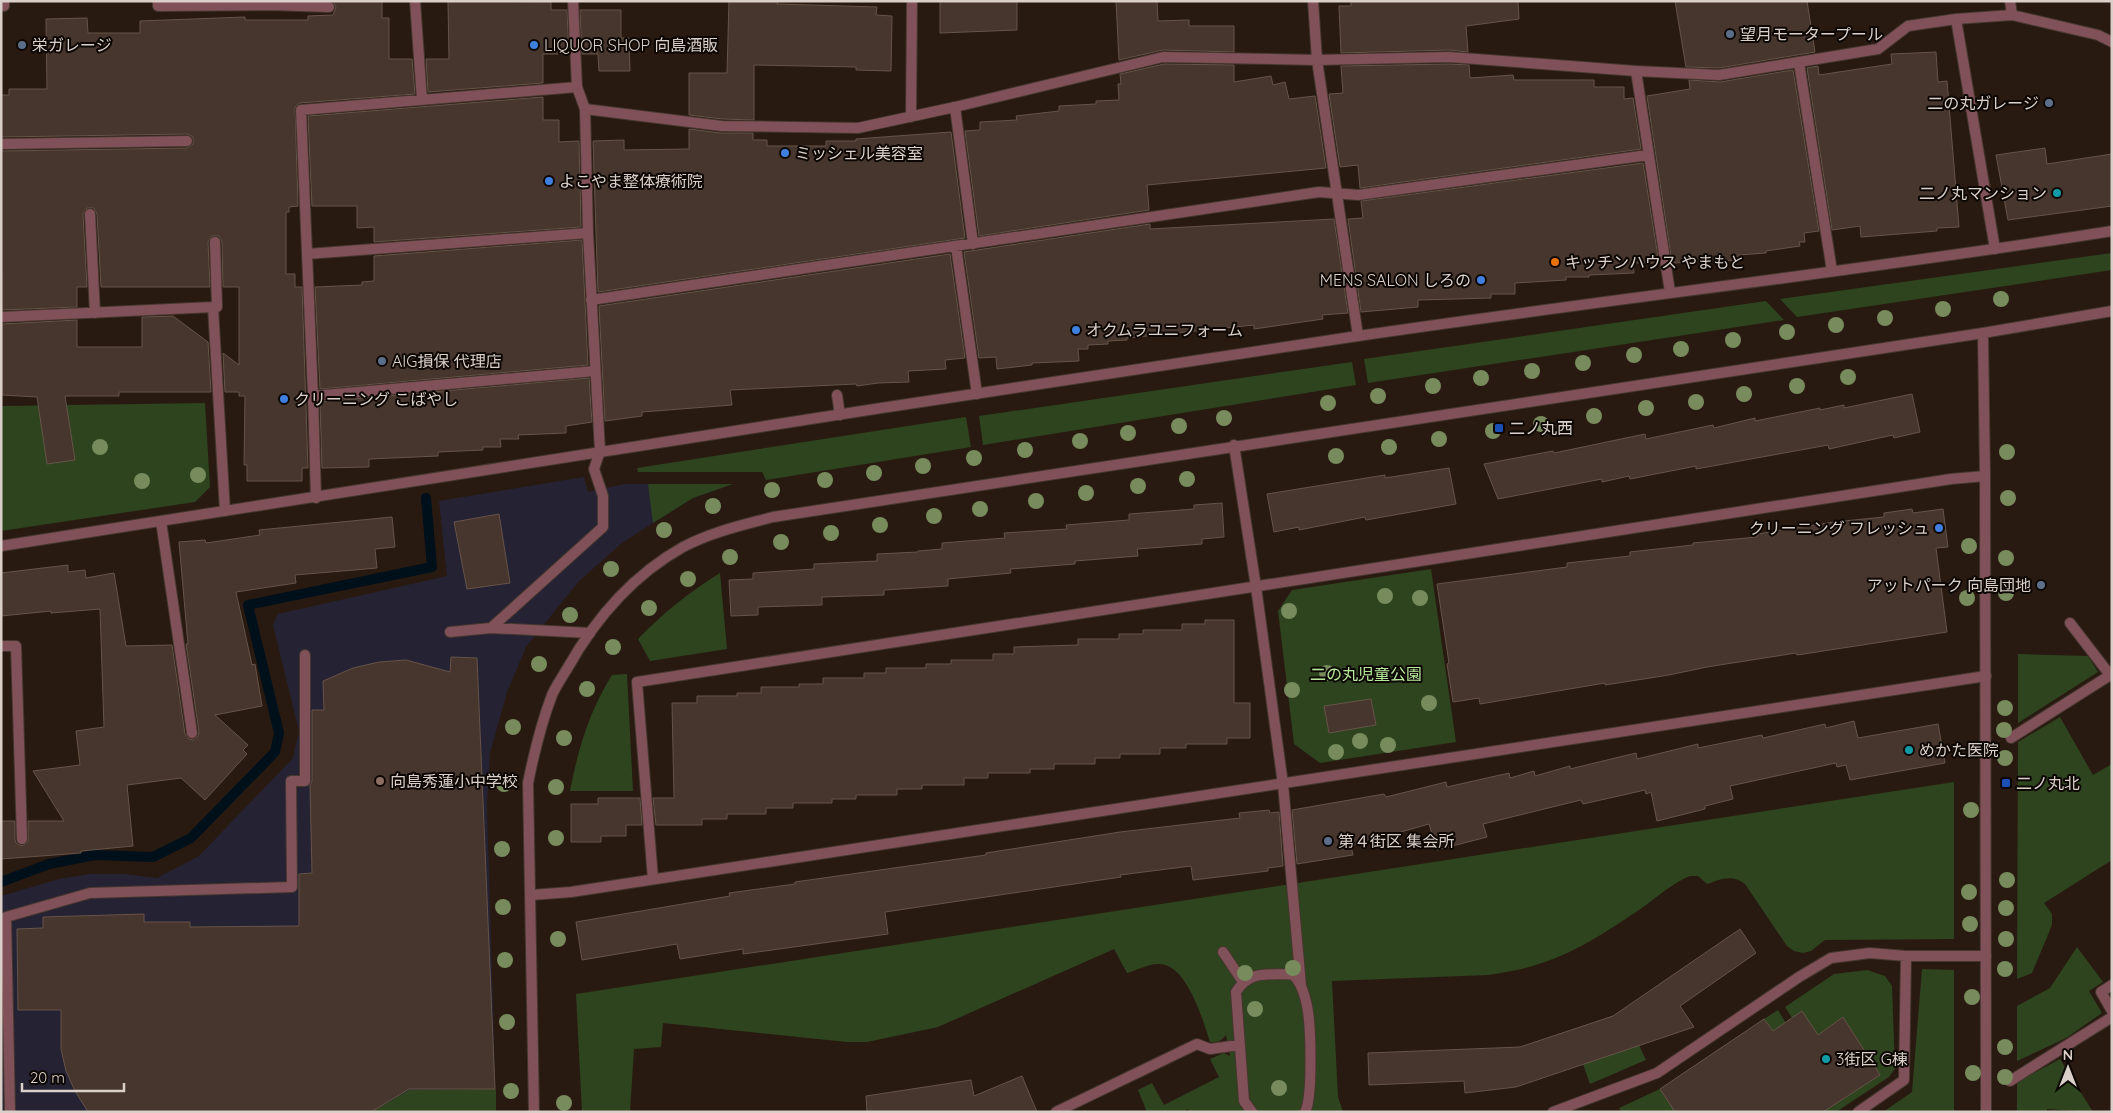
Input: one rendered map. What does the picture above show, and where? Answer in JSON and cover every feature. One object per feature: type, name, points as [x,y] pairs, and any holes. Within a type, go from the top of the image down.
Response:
[{"type":"street","points":[[158,1],[158,6],[270,3],[329,7]]},
{"type":"street","points":[[415,1],[422,100]]},
{"type":"street","points":[[491,628],[603,527],[603,496],[594,470],[600,451],[588,233],[585,109],[577,87],[573,1]]},
{"type":"street","points":[[911,116],[912,1]]},
{"type":"street","points":[[1313,1],[1318,60],[1358,336]]},
{"type":"street","points":[[2010,1],[2012,16]]},
{"type":"street","points":[[585,109],[722,126],[858,128],[1163,58],[1318,60],[1449,57],[1636,71],[1719,74],[1799,63],[1878,49],[1908,26],[1956,19],[2012,16],[2098,35],[2112,42]]},
{"type":"street","points":[[1956,19],[1995,249]]},
{"type":"street","points":[[1799,63],[1832,271]]},
{"type":"street","points":[[1636,71],[1670,292]]},
{"type":"street","points":[[316,498],[314,396],[301,110],[577,87]]},
{"type":"street","points":[[955,107],[972,244]]},
{"type":"street","points":[[1,144],[187,142]]},
{"type":"street","points":[[591,300],[1319,192],[1358,195],[1648,154]]},
{"type":"street","points":[[90,214],[95,313]]},
{"type":"street","points":[[1,546],[316,498],[600,451],[1358,336],[1995,249],[2112,231]]},
{"type":"street","points":[[307,254],[588,233]]},
{"type":"street","points":[[1,317],[217,307],[215,242]]},
{"type":"street","points":[[956,246],[977,394]]},
{"type":"street","points":[[213,307],[225,512]]},
{"type":"street","points":[[534,1112],[528,783],[537,737],[553,694],[600,619],[622,594],[650,568],[685,547],[726,530],[773,517],[1234,445],[1983,333],[2112,311]]},
{"type":"street","points":[[1983,333],[1986,476],[1986,1112]]},
{"type":"street","points":[[314,396],[595,371]]},
{"type":"street","points":[[837,395],[840,415]]},
{"type":"street","points":[[1234,445],[1283,784],[1301,988]]},
{"type":"street","points":[[653,879],[637,682],[1922,483],[1986,476]]},
{"type":"street","points":[[161,521],[192,733]]},
{"type":"street","points":[[2011,738],[2111,675],[2070,623]]},
{"type":"street","points":[[450,632],[491,628],[590,633]]},
{"type":"street","points":[[1,646],[16,646],[22,839]]},
{"type":"street","points":[[10,1112],[6,917],[90,893],[292,887],[290,781],[304,781],[304,655]]},
{"type":"street","points":[[531,895],[572,892],[1986,676]]},
{"type":"street","points":[[1223,952],[1243,982]]},
{"type":"street","points":[[1553,1112],[1657,1073],[1799,977],[1831,958],[1870,953],[1906,956],[1986,956]]},
{"type":"street","points":[[1858,1112],[1904,1080],[1906,956]]},
{"type":"street","points":[[1252,1112],[1244,1106],[1236,992],[1243,982],[1251,976],[1290,974],[1296,977],[1308,1012],[1312,1112]]},
{"type":"street","points":[[2112,985],[2101,992],[2112,1010]]},
{"type":"street","points":[[2010,1081],[2112,1017]]},
{"type":"street","points":[[1056,1112],[1197,1044],[1210,1049],[1239,1045]]},
{"type":"street","points":[[1305,1112],[1310,1089]]},
{"type":"shaded area","name":"向島秀蓮小中学校","points":[[584,477],[588,492],[624,484],[733,484],[693,498],[653,523],[622,543],[578,582],[526,647],[507,692],[490,753],[487,804],[496,1112],[1,1112],[1,896],[59,879],[90,874],[125,874],[157,878],[199,856],[293,758],[299,731],[273,625],[278,614],[447,576],[439,501]]},
{"type":"green space","points":[[2112,253],[2112,270],[1797,317],[1780,299]]},
{"type":"green space","points":[[1766,301],[1784,320],[1368,383],[1364,359]]},
{"type":"green space","points":[[1352,362],[1356,385],[983,445],[979,416]]},
{"type":"green space","points":[[205,403],[210,487],[195,502],[1,531],[1,406]]},
{"type":"green space","points":[[966,417],[971,447],[766,480],[762,472],[638,472],[637,468]]},
{"type":"green space","points":[[648,484],[733,484],[693,498],[653,523]]},
{"type":"green space","name":"二の丸児童公園","points":[[1431,569],[1456,742],[1320,763],[1294,744],[1278,611],[1292,590]]},
{"type":"green space","points":[[720,573],[727,649],[650,661],[638,639],[677,603]]},
{"type":"green space","points":[[2018,654],[2088,656],[2098,672],[2018,723]]},
{"type":"green space","points":[[627,674],[633,791],[570,791],[581,746],[597,703],[612,675]]},
{"type":"green space","points":[[2060,717],[2093,775],[2112,764],[2112,860],[2044,903],[2052,914],[2052,925],[2032,973],[2017,979],[2018,742]]},
{"type":"green space","points":[[1954,782],[1954,939],[1825,940],[1811,951],[1803,953],[1794,951],[1787,946],[1745,884],[1731,878],[1707,884],[1698,876],[1690,876],[1670,887],[1639,910],[1585,944],[1568,953],[1531,966],[1488,975],[1332,981],[1338,1097],[1343,1112],[1189,1112],[1188,1109],[1182,1112],[1147,1112],[1138,1090],[1152,1083],[1164,1105],[1219,1077],[1210,1059],[1224,1053],[1230,1056],[1226,1035],[1219,1041],[1210,1042],[1198,1008],[1186,983],[1170,967],[1160,964],[1152,965],[1127,973],[1114,949],[938,1027],[867,1042],[847,1042],[663,1023],[661,1047],[634,1049],[630,1112],[582,1112],[576,994]]},
{"type":"green space","points":[[2077,947],[2103,982],[2089,991],[2102,1013],[2066,1038],[2017,1061],[2017,1006],[2050,988]]},
{"type":"green space","points":[[1922,969],[1954,970],[1954,1112],[1883,1112],[1912,1092]]},
{"type":"green space","points":[[1867,970],[1885,976],[1892,986],[1895,1069],[1889,1077],[1836,1112],[1823,1112],[1880,1075],[1843,1017],[1818,1035],[1792,1018],[1785,1007],[1834,974]]},
{"type":"green space","points":[[1778,1010],[1790,1030],[1702,1112],[1621,1112],[1619,1108],[1660,1089],[1668,1101],[1773,1031],[1764,1019]]},
{"type":"green space","points":[[1639,1045],[1646,1060],[1590,1084],[1583,1064]]},
{"type":"green space","points":[[2060,1059],[2093,1112],[2047,1109],[2047,1112],[2017,1112],[2017,1082]]},
{"type":"green space","points":[[496,1089],[496,1112],[372,1112],[409,1090]]},
{"type":"building","points":[[333,1],[382,1],[382,18],[389,18],[389,59],[412,59],[415,94],[300,103],[295,107],[298,206],[289,207],[289,212],[286,212],[286,274],[295,274],[295,287],[302,287],[308,468],[302,468],[302,481],[247,481],[247,465],[244,465],[245,396],[239,396],[239,392],[225,392],[223,353],[239,365],[239,287],[223,287],[222,242],[219,236],[212,236],[208,242],[210,287],[101,287],[97,214],[94,208],[87,208],[83,214],[87,287],[77,287],[77,307],[2,310],[1,151],[187,148],[193,144],[193,137],[187,134],[1,137],[1,95],[9,95],[9,89],[47,89],[46,19],[87,18],[88,33],[140,33],[140,21],[245,17],[245,20],[308,20],[308,16],[333,15],[336,7]]},
{"type":"building","points":[[448,1],[551,2],[551,10],[567,10],[569,54],[543,54],[543,83],[428,92],[426,59],[449,59]]},
{"type":"building","points":[[729,1],[778,1],[777,4],[877,7],[876,15],[892,16],[891,71],[856,70],[856,67],[754,65],[754,120],[689,115],[689,73],[727,73]]},
{"type":"building","points":[[940,1],[1017,1],[1017,30],[940,33]]},
{"type":"building","points":[[1116,1],[1157,1],[1158,21],[1189,20],[1189,26],[1234,26],[1234,52],[1163,50],[1119,60]]},
{"type":"building","points":[[1351,1],[1518,1],[1519,19],[1466,26],[1468,52],[1449,50],[1341,53],[1339,6],[1351,6]]},
{"type":"building","name":"望月モータープール","points":[[1675,1],[1807,1],[1815,52],[1719,68],[1686,67]]},
{"type":"building","points":[[580,10],[621,10],[621,38],[629,38],[630,71],[599,71],[598,54],[582,54]]},
{"type":"building","points":[[1936,52],[1938,82],[1947,81],[1959,227],[1937,228],[1937,231],[1861,237],[1860,226],[1832,230],[1807,68],[1818,66],[1819,75],[1892,64],[1891,54]]},
{"type":"building","points":[[1164,64],[1234,65],[1234,82],[1271,76],[1273,85],[1285,82],[1289,99],[1315,96],[1326,168],[1147,185],[1149,210],[979,236],[965,131],[980,130],[980,122],[1017,120],[1016,116],[1059,111],[1059,106],[1096,104],[1096,101],[1119,100],[1118,84],[1121,84],[1120,74]]},
{"type":"building","points":[[1469,65],[1470,78],[1513,75],[1514,80],[1594,80],[1594,87],[1624,87],[1624,99],[1633,98],[1641,149],[1360,188],[1358,165],[1340,167],[1329,94],[1343,93],[1341,66]]},
{"type":"building","points":[[1793,70],[1819,231],[1804,233],[1805,242],[1799,242],[1800,246],[1766,251],[1766,253],[1738,255],[1738,260],[1672,263],[1647,96],[1690,89],[1689,80],[1720,82]]},
{"type":"building","points":[[543,97],[543,120],[559,120],[559,142],[579,141],[581,227],[374,242],[374,227],[357,228],[357,206],[312,206],[308,116]]},
{"type":"building","points":[[689,129],[721,133],[753,133],[753,140],[767,140],[767,146],[826,146],[826,141],[856,141],[856,139],[951,132],[965,238],[598,292],[593,141],[624,140],[624,150],[689,149]]},
{"type":"building","name":"二ノ丸マンション","points":[[2045,148],[2047,164],[2112,154],[2112,206],[2008,220],[1996,155]]},
{"type":"building","points":[[1643,163],[1659,263],[1633,263],[1634,273],[1589,275],[1589,277],[1566,277],[1566,280],[1515,283],[1515,294],[1491,294],[1491,298],[1418,300],[1418,307],[1361,312],[1348,219],[1363,218],[1361,201]]},
{"type":"building","points":[[1334,219],[1348,313],[1322,315],[1323,319],[1254,329],[1254,325],[1108,341],[1108,344],[1088,345],[1088,349],[1078,349],[1079,361],[1032,363],[1032,365],[997,369],[996,357],[979,358],[964,252],[1150,224],[1150,229]]},
{"type":"building","points":[[582,240],[588,365],[320,389],[315,287],[362,285],[362,282],[374,281],[374,256]]},
{"type":"building","points":[[950,254],[965,358],[945,360],[946,369],[908,371],[909,382],[857,386],[856,384],[730,390],[732,405],[642,412],[642,416],[605,421],[599,306]]},
{"type":"building","points":[[173,316],[208,342],[211,392],[119,392],[119,396],[65,396],[75,460],[47,464],[37,397],[2,395],[2,324],[77,320],[77,347],[142,347],[142,317]]},
{"type":"building","points":[[589,378],[592,422],[566,426],[566,433],[518,435],[519,439],[500,439],[501,447],[483,447],[483,450],[438,452],[438,456],[369,459],[369,467],[322,468],[320,402]]},
{"type":"building","points":[[1912,394],[1920,432],[1894,438],[1893,435],[1829,449],[1828,445],[1696,469],[1696,466],[1630,479],[1629,476],[1602,482],[1602,479],[1498,499],[1484,464],[1553,451],[1554,453],[1645,434],[1646,439],[1713,425],[1714,428],[1755,418],[1755,421],[1820,408],[1820,410],[1844,405],[1844,408]]},
{"type":"building","points":[[1449,468],[1456,504],[1366,520],[1365,517],[1299,530],[1299,527],[1274,532],[1267,494],[1385,475],[1385,478]]},
{"type":"building","points":[[1222,503],[1224,537],[1202,539],[1202,544],[1137,549],[1138,556],[1075,561],[1075,564],[1010,569],[1011,573],[948,579],[948,586],[884,590],[884,595],[822,597],[822,605],[758,607],[758,615],[731,616],[729,580],[753,579],[753,573],[814,569],[814,564],[877,561],[877,554],[942,549],[942,543],[1005,538],[1004,533],[1067,529],[1066,525],[1129,520],[1129,514],[1194,509],[1194,505]]},
{"type":"building","points":[[1912,509],[1913,513],[1943,509],[1948,547],[1936,548],[1947,632],[1797,655],[1796,653],[1480,704],[1479,698],[1453,702],[1437,584],[1567,567],[1567,563],[1630,556],[1630,552],[1693,545],[1693,543],[1757,537],[1757,534],[1834,522],[1884,517],[1884,513]]},
{"type":"building","points":[[499,514],[510,583],[467,589],[454,522]]},
{"type":"building","points":[[392,517],[395,547],[375,549],[377,568],[295,575],[296,583],[236,592],[252,665],[255,664],[262,706],[215,715],[248,745],[243,750],[247,754],[205,800],[181,778],[127,785],[133,846],[81,851],[81,853],[1,859],[1,821],[15,821],[15,840],[16,843],[22,846],[28,842],[28,821],[64,821],[33,771],[80,765],[76,731],[104,727],[100,609],[1,616],[1,573],[68,565],[68,572],[85,570],[86,578],[114,573],[126,646],[172,645],[185,734],[189,739],[193,740],[198,736],[199,732],[186,644],[188,644],[179,542],[205,540],[206,543],[260,535],[259,530]]},
{"type":"building","points":[[1205,620],[1234,620],[1234,703],[1250,703],[1250,738],[1227,738],[1227,744],[1186,744],[1186,748],[1160,748],[1160,754],[1120,754],[1120,758],[1095,758],[1095,764],[1054,764],[1054,769],[1030,769],[1030,773],[988,773],[988,778],[964,778],[964,785],[922,785],[922,789],[897,789],[897,795],[856,795],[856,799],[832,799],[832,803],[793,803],[793,808],[766,808],[766,814],[727,814],[727,819],[702,819],[702,825],[656,825],[653,798],[674,798],[672,703],[697,703],[697,696],[737,696],[737,693],[761,693],[761,687],[799,687],[799,684],[823,684],[823,678],[864,678],[864,673],[886,673],[886,668],[926,668],[926,664],[951,664],[951,660],[993,660],[993,654],[1014,654],[1014,647],[1078,645],[1078,639],[1119,639],[1119,634],[1143,634],[1143,630],[1182,630],[1182,624],[1205,624]]},
{"type":"building","name":"向島秀蓮小中学校","points":[[451,657],[477,658],[495,1089],[409,1089],[371,1112],[88,1112],[75,1091],[66,1071],[61,1049],[61,1010],[18,1010],[17,929],[43,928],[43,917],[144,914],[144,922],[190,922],[190,927],[299,926],[299,874],[312,873],[310,785],[312,781],[312,710],[324,710],[323,681],[353,668],[379,662],[406,660],[450,672]]},
{"type":"building","points":[[1371,699],[1376,725],[1329,733],[1324,706]]},
{"type":"building","points":[[1854,721],[1858,738],[1938,724],[1945,763],[1850,780],[1846,765],[1837,767],[1836,763],[1730,786],[1733,799],[1705,806],[1705,809],[1657,821],[1651,792],[1646,794],[1645,790],[1583,804],[1581,800],[1483,824],[1487,837],[1437,850],[1429,824],[1351,846],[1353,855],[1297,864],[1292,810],[1384,794],[1386,797],[1446,782],[1447,787],[1509,773],[1510,778],[1534,771],[1535,776],[1570,766],[1570,769],[1636,753],[1637,759],[1698,744],[1698,748],[1762,735],[1763,738],[1825,724],[1826,728]]},
{"type":"building","points":[[598,798],[640,798],[642,825],[626,825],[626,836],[601,836],[601,842],[571,842],[571,804],[598,804]]},
{"type":"building","points":[[1269,810],[1270,813],[1279,812],[1283,866],[1268,868],[1268,871],[1193,880],[1191,866],[1120,875],[1121,877],[885,912],[888,934],[743,954],[743,949],[680,959],[677,944],[582,960],[576,922],[730,896],[729,893],[795,884],[795,882],[986,855],[986,853],[1120,832],[1240,818],[1239,813]]},
{"type":"building","points":[[1740,929],[1756,953],[1680,1006],[1694,1027],[1516,1087],[1465,1093],[1464,1081],[1369,1085],[1368,1053],[1520,1047],[1613,1016]]},
{"type":"building","points":[[1802,1011],[1818,1035],[1843,1017],[1880,1075],[1823,1112],[1675,1112],[1660,1089],[1764,1019],[1773,1031]]},
{"type":"building","points":[[1022,1076],[1037,1112],[867,1112],[866,1096],[971,1080],[974,1096]]},
{"type":"waterway","points":[[1,882],[49,864],[95,855],[153,857],[191,838],[275,752],[279,733],[248,605],[432,567],[426,498]]},
{"type":"place","name":"望月モータープール","points":[[1730,34]]},
{"type":"place","name":"栄ガレージ","points":[[22,45]]},
{"type":"place","name":"LIQUOR SHOP 向島酒販","points":[[534,45]]},
{"type":"place","name":"二の丸ガレージ","points":[[2049,103]]},
{"type":"place","name":"ミッシェル美容室","points":[[785,153]]},
{"type":"place","name":"よこやま整体療術院","points":[[549,181]]},
{"type":"place","name":"二ノ丸マンション","points":[[2057,193]]},
{"type":"place","name":"キッチンハウス やまもと","points":[[1555,262]]},
{"type":"place","name":"MENS SALON しろの","points":[[1481,280]]},
{"type":"place","name":"オクムラユニフォーム","points":[[1076,330]]},
{"type":"place","name":"AIG損保 代理店","points":[[382,361]]},
{"type":"place","name":"クリーニング こばやし","points":[[284,399]]},
{"type":"place","name":"二ノ丸西","points":[[1499,428]]},
{"type":"place","name":"クリーニング フレッシュ","points":[[1939,528]]},
{"type":"place","name":"アットパーク 向島団地","points":[[2041,585]]},
{"type":"place","name":"めかた医院","points":[[1909,750]]},
{"type":"place","name":"向島秀蓮小中学校","points":[[380,781]]},
{"type":"place","name":"二ノ丸北","points":[[2006,783]]},
{"type":"place","name":"第４街区 集会所","points":[[1328,841]]},
{"type":"place","name":"3街区 G棟","points":[[1826,1059]]}]
